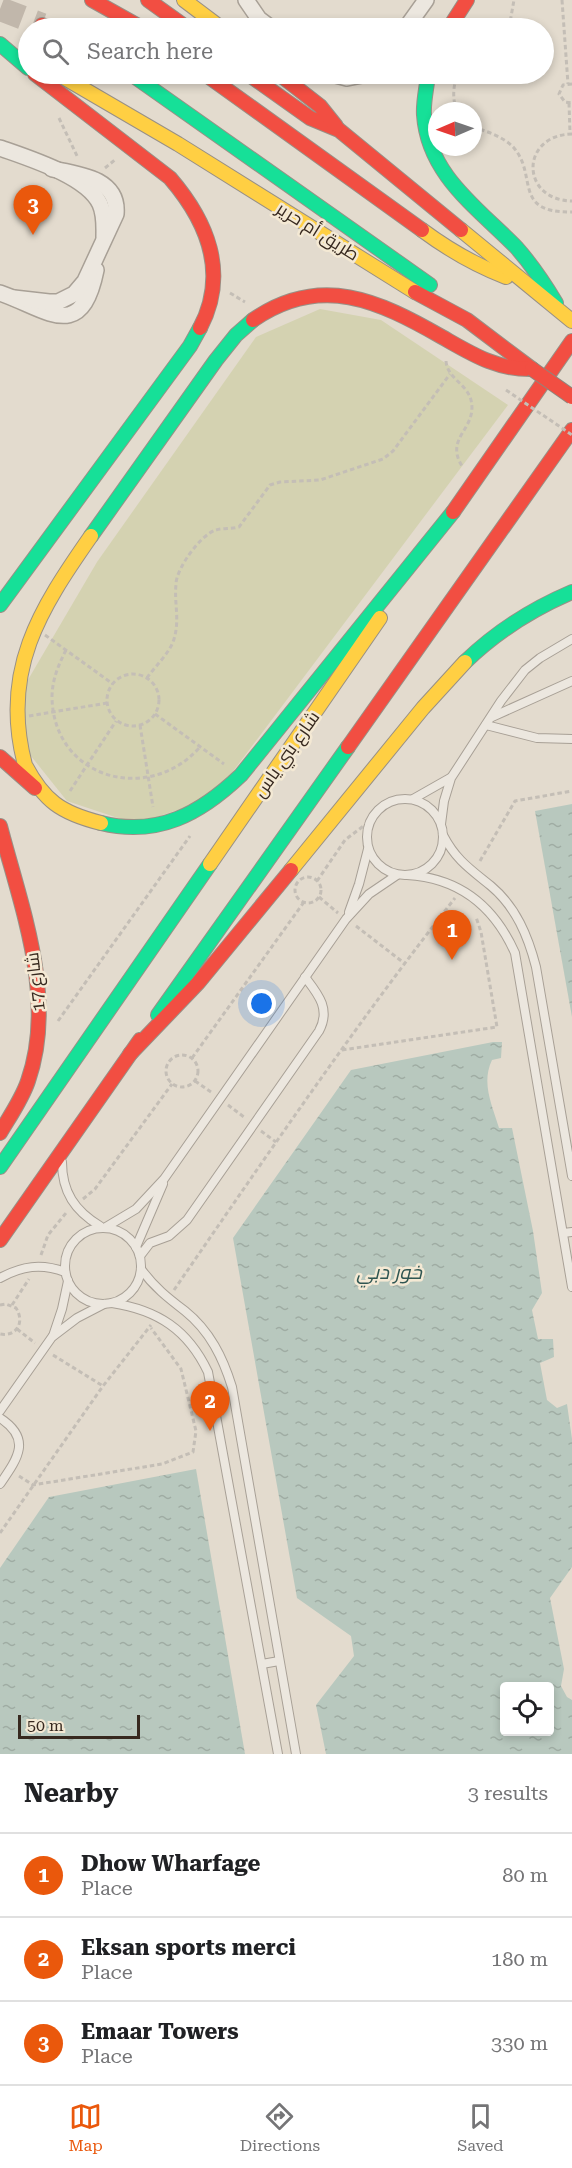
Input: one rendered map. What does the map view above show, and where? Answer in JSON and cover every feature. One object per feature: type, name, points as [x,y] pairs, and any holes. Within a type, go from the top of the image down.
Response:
[{"type":"main road","points":[[92,0],[124,18]]},
{"type":"main road","points":[[148,0],[173,18]]},
{"type":"main road","points":[[184,0],[208,18]]},
{"type":"main road","points":[[455,18],[467,0]]},
{"type":"main road","points":[[0,42],[18,51]]},
{"type":"main road","points":[[0,42],[18,59]]},
{"type":"main road","points":[[0,605],[190,346],[207,314],[211,297],[213,257],[208,234],[199,213],[186,194],[170,178],[48,84]]},
{"type":"main road","name":"طريق أم حرير","points":[[75,84],[178,144],[420,295],[467,320],[572,397]]},
{"type":"main road","points":[[145,84],[417,273],[467,320]]},
{"type":"main road","points":[[219,84],[445,247],[482,268],[522,282]]},
{"type":"main road","points":[[262,84],[310,118],[339,130]]},
{"type":"main road","points":[[292,84],[320,106],[339,130],[566,317]]},
{"type":"main road","points":[[426,84],[424,116],[428,142],[438,166],[453,187],[528,260],[547,285],[566,317]]},
{"type":"main road","points":[[43,794],[24,763],[7,720],[5,698],[8,671],[16,646],[29,624],[216,360],[245,327],[262,314],[288,302],[304,298],[339,296],[365,300],[390,309],[495,366],[520,370],[532,369]]},
{"type":"main road","name":"شارع بني ياس","points":[[0,1167],[572,341]]},
{"type":"main road","points":[[0,1240],[572,430]]},
{"type":"main road","points":[[0,757],[59,807],[81,818],[106,826],[130,828],[156,826],[191,815],[223,794],[241,775],[469,489]]},
{"type":"main road","points":[[130,1054],[164,1022],[204,978],[368,774],[465,661],[519,618],[572,592]]},
{"type":"main road","name":"شارع 17","points":[[0,826],[36,965],[40,1013],[37,1051],[28,1080],[16,1107],[0,1133]]},
{"type":"street","points":[[246,0],[258,18]]},
{"type":"street","points":[[413,18],[426,0]]},
{"type":"street","points":[[1,150],[52,169],[79,183],[97,198],[103,210],[102,245]]},
{"type":"street","points":[[7,296],[45,314],[61,316],[76,311],[91,293],[102,245],[116,213],[115,200],[106,187],[86,176],[52,169]]},
{"type":"lane","points":[[441,825],[431,808],[413,799],[404,798],[388,802],[380,807],[370,821],[366,839],[368,848],[382,868],[397,875],[417,874],[434,863],[442,845],[441,825],[444,801],[451,778],[512,685],[525,670],[572,639]]},
{"type":"lane","points":[[557,647],[572,648]]},
{"type":"lane","points":[[488,722],[572,681]]},
{"type":"lane","points":[[488,722],[537,738],[572,740]]},
{"type":"lane","points":[[413,799],[451,778]]},
{"type":"lane","points":[[443,835],[456,856],[508,904],[521,923],[530,945],[572,1176]]},
{"type":"lane","points":[[346,919],[359,884],[368,848]]},
{"type":"lane","points":[[0,1411],[52,1337],[62,1309],[67,1276],[66,1259],[70,1247],[77,1238],[136,1209],[164,1179],[346,919],[369,894],[397,875]]},
{"type":"lane","points":[[407,875],[435,879],[479,901],[494,916],[515,953],[572,1287]]},
{"type":"lane","points":[[140,1256],[150,1243],[169,1236],[187,1220],[323,1024],[325,1017],[323,1002],[305,977]]},
{"type":"lane","points":[[52,1337],[77,1318],[123,1298],[132,1290],[141,1269],[140,1256],[129,1237],[118,1230],[103,1227],[86,1218],[74,1206],[62,1178],[64,1148]]},
{"type":"lane","points":[[136,1247],[164,1179]]},
{"type":"lane","points":[[563,1233],[572,1232]]},
{"type":"lane","points":[[0,1278],[25,1267],[52,1267],[67,1276],[79,1295],[87,1300],[128,1305],[174,1326],[200,1355],[208,1372],[278,1754]]},
{"type":"lane","points":[[141,1269],[168,1299],[186,1312],[209,1337],[225,1366],[232,1387],[296,1754]]},
{"type":"lane","points":[[0,1418],[15,1430],[19,1438],[18,1456],[0,1484]]},
{"type":"lane","points":[[262,1664],[279,1661]]},
{"type":"path","points":[[511,18],[514,0]]},
{"type":"path","points":[[562,0],[570,84],[560,89],[560,94],[565,102],[571,103],[571,134],[554,136],[540,146],[533,162],[533,170],[538,186],[543,192],[557,200],[572,201]]},
{"type":"path","points":[[454,84],[455,102]]},
{"type":"path","points":[[58,116],[86,176],[105,168],[119,154]]},
{"type":"path","points":[[482,130],[514,148],[522,162],[528,191],[536,203],[561,212],[572,212]]},
{"type":"path","points":[[212,284],[246,302],[262,314]]},
{"type":"path","points":[[444,338],[446,367],[471,399],[472,415],[456,444],[455,455],[469,489]]},
{"type":"path","points":[[147,678],[173,642],[177,624],[175,585],[182,563],[206,536],[216,530],[239,527],[270,485],[280,482],[320,480],[383,459],[393,451],[450,374]]},
{"type":"path","points":[[506,390],[572,435]]},
{"type":"path","points":[[29,624],[113,684]]},
{"type":"path","points":[[66,650],[54,679],[52,699],[54,712],[66,742],[87,765],[101,773],[116,777],[148,778],[182,764],[200,747]]},
{"type":"path","points":[[134,674],[147,678],[158,692],[159,699],[155,714],[140,726],[124,725],[117,721],[107,703],[108,693],[113,684],[126,675],[134,674]]},
{"type":"path","points":[[7,720],[107,703]]},
{"type":"path","points":[[155,714],[241,775]]},
{"type":"path","points":[[59,807],[117,721]]},
{"type":"path","points":[[140,726],[156,826]]},
{"type":"path","points":[[473,873],[515,801],[572,791]]},
{"type":"path","points":[[57,1023],[198,824],[191,815]]},
{"type":"path","points":[[317,882],[345,840],[370,821]]},
{"type":"path","points":[[307,878],[317,882],[320,886],[319,897],[315,902],[304,902],[296,894],[297,883],[307,878]]},
{"type":"path","points":[[168,1299],[276,1142],[404,963],[461,890]]},
{"type":"path","points":[[319,897],[404,963]]},
{"type":"path","points":[[454,898],[462,905]]},
{"type":"path","points":[[192,1058],[304,902]]},
{"type":"path","points":[[342,1050],[497,1027],[481,932],[476,918],[469,911]]},
{"type":"path","points":[[180,1055],[192,1058],[198,1069],[195,1081],[184,1087],[172,1084],[166,1073],[170,1061],[180,1055]]},
{"type":"path","points":[[195,1081],[276,1142]]},
{"type":"path","points":[[12,1305],[38,1266],[48,1235],[64,1215],[95,1189],[172,1084]]},
{"type":"path","points":[[0,1305],[12,1305],[20,1313],[20,1324],[17,1329],[8,1335],[0,1334]]},
{"type":"path","points":[[0,1533],[103,1386],[158,1317]]},
{"type":"path","points":[[10,1470],[33,1485],[162,1464],[193,1452],[196,1431],[181,1369],[150,1327]]},
{"type":"path","points":[[17,1329],[103,1386]]},
{"type":"shaded area","points":[[320,309],[381,320],[508,405],[213,798],[136,824],[67,801],[27,751],[22,690],[97,562],[256,337]]},
{"type":"water","points":[[572,804],[572,1017],[535,811]]},
{"type":"water","name":"خور دبي","points":[[502,1042],[501,1058],[492,1060],[487,1077],[489,1094],[499,1128],[512,1128],[533,1231],[542,1293],[532,1310],[538,1339],[553,1339],[554,1357],[540,1363],[547,1400],[557,1408],[567,1404],[572,1439],[572,1567],[550,1598],[564,1669],[561,1686],[567,1697],[572,1700],[572,1754],[326,1754],[316,1705],[354,1656],[351,1636],[297,1598],[233,1238],[351,1070]]},
{"type":"water","points":[[196,1469],[245,1754],[0,1754],[0,1568],[49,1497]]},
{"type":"tunnel","points":[[0,9],[24,18]]},
{"type":"traffic: fast","points":[[0,44],[18,59]]},
{"type":"traffic: fast","points":[[145,84],[430,285]]},
{"type":"traffic: fast","points":[[427,84],[424,115],[428,136],[445,173],[471,204],[522,254],[556,303]]},
{"type":"traffic: fast","points":[[91,536],[216,360],[236,335],[253,320]]},
{"type":"traffic: fast","points":[[0,605],[190,346],[200,328]]},
{"type":"traffic: fast","points":[[101,823],[122,827],[160,824],[194,811],[226,789],[241,775],[453,512]]},
{"type":"traffic: fast","points":[[465,662],[490,640],[516,622],[572,592]]},
{"type":"traffic: fast","points":[[158,1015],[348,747]]},
{"type":"traffic: fast","points":[[0,1167],[210,864]]},
{"type":"traffic: slow","points":[[184,0],[208,18]]},
{"type":"traffic: slow","points":[[75,84],[178,144],[415,292]]},
{"type":"traffic: slow","points":[[422,230],[462,257],[506,277]]},
{"type":"traffic: slow","points":[[461,230],[572,321]]},
{"type":"traffic: slow","points":[[91,536],[56,589],[29,643],[21,670],[18,700],[19,731],[25,765],[47,797],[64,810],[101,823]]},
{"type":"traffic: slow","points":[[210,864],[380,618]]},
{"type":"traffic: slow","points":[[291,870],[423,708],[465,662]]},
{"type":"traffic: jam","points":[[92,0],[124,18]]},
{"type":"traffic: jam","points":[[148,0],[173,18]]},
{"type":"traffic: jam","points":[[455,18],[467,0]]},
{"type":"traffic: jam","points":[[48,84],[170,178],[194,212],[210,248],[213,268],[213,287],[209,308],[200,328]]},
{"type":"traffic: jam","points":[[219,84],[422,230]]},
{"type":"traffic: jam","points":[[262,84],[310,118],[339,130],[461,230]]},
{"type":"traffic: jam","points":[[292,84],[320,106],[336,126]]},
{"type":"traffic: jam","points":[[415,292],[467,320],[532,369]]},
{"type":"traffic: jam","points":[[253,320],[278,306],[302,298],[326,295],[349,297],[372,303],[419,324],[485,360],[507,367],[532,369]]},
{"type":"traffic: jam","points":[[453,512],[572,341]]},
{"type":"traffic: jam","points":[[532,369],[572,397]]},
{"type":"traffic: jam","points":[[348,747],[572,430]]},
{"type":"traffic: jam","points":[[0,757],[35,788]]},
{"type":"traffic: jam","points":[[0,826],[33,953],[39,1018],[36,1050],[28,1081],[0,1133]]},
{"type":"traffic: jam","points":[[130,1054],[198,983],[291,870]]},
{"type":"traffic: jam","points":[[0,1240],[140,1040]]},
{"type":"place","name":"Emaar Towers","points":[[33,235]]},
{"type":"place","name":"Dhow Wharfage","points":[[452,960]]},
{"type":"place","name":"Eksan sports merci","points":[[210,1431]]}]
